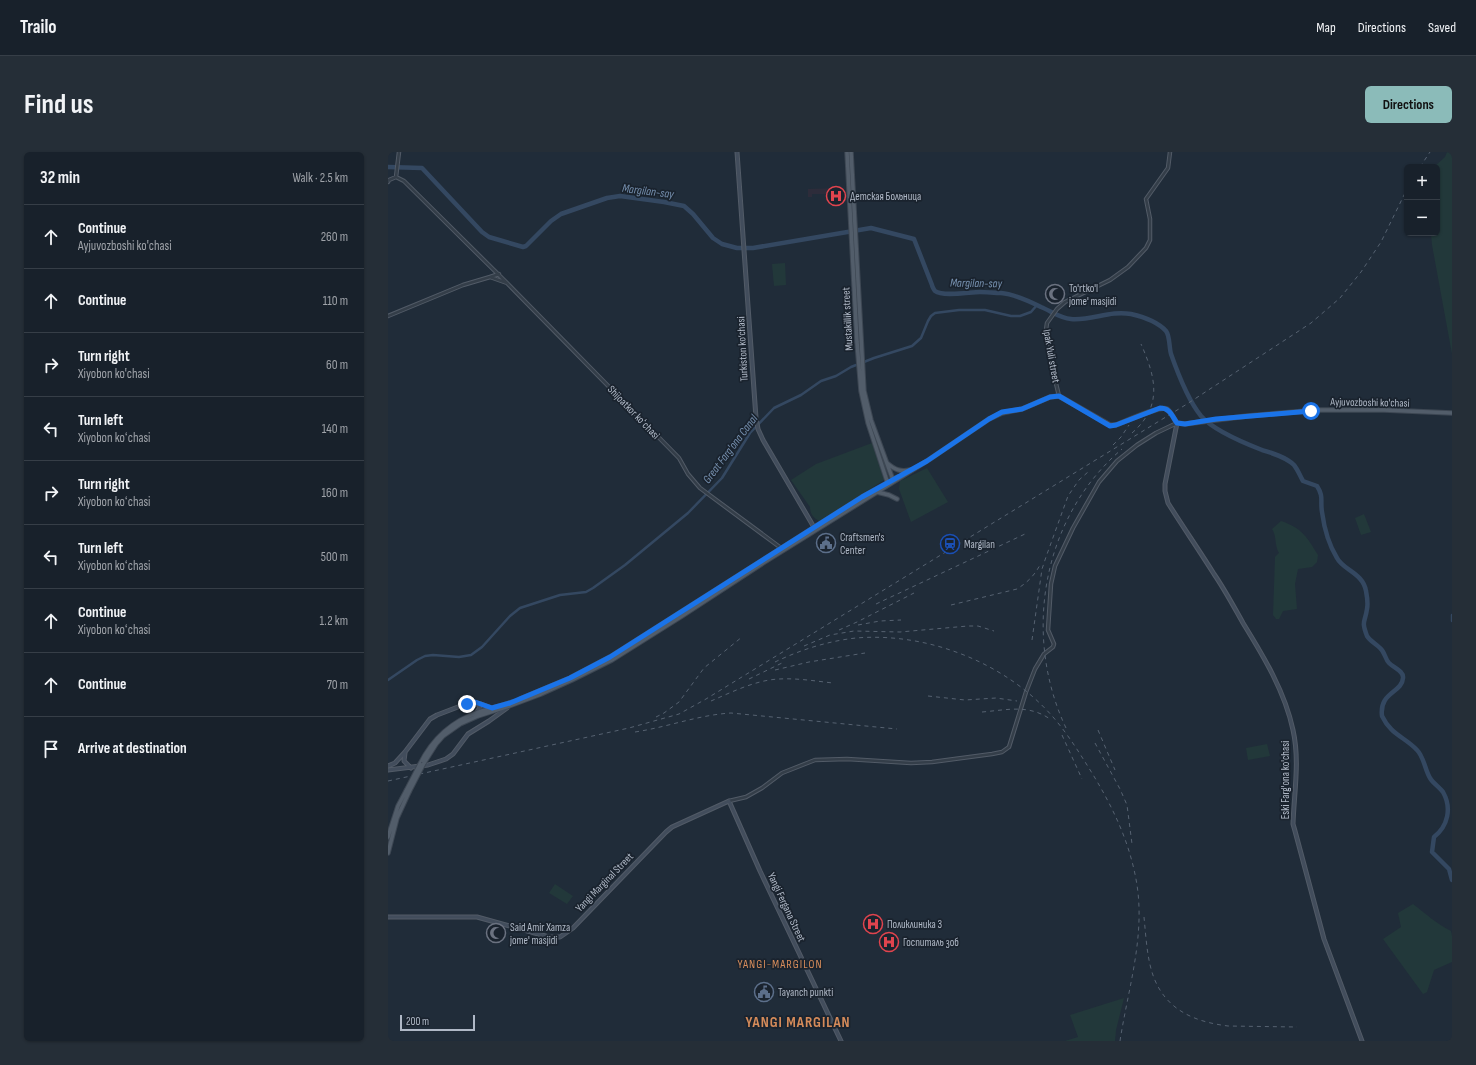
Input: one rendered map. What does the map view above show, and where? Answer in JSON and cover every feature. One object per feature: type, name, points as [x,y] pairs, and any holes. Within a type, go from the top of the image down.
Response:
[{"type":"main road","name":"Turkiston ko’chasi","points":[[737,152],[758,429],[815,529]]},
{"type":"main road","name":"Mustakillik street","points":[[847,152],[854,235],[862,397],[875,445],[888,483]]},
{"type":"main road","points":[[851,152],[853,228]]},
{"type":"main road","name":"Mustakillik street","points":[[861,372],[865,398],[871,420],[893,481]]},
{"type":"main road","points":[[388,837],[398,806],[422,764],[430,746],[444,731],[460,720],[478,712],[510,703],[570,678],[651,634],[888,483],[956,443],[989,419],[1002,412],[1022,409],[1050,397],[1059,396],[1110,426],[1165,408],[1177,423]]},
{"type":"main road","name":"Ayjuvozboshi ko'chasi","points":[[1177,423],[1185,424],[1216,419],[1319,410],[1384,410],[1452,413]]},
{"type":"main road","name":"Eski Farg'ona ko'chasi","points":[[1177,423],[1165,484],[1166,498],[1250,634],[1273,676],[1288,713],[1296,746],[1296,778],[1293,824],[1324,939],[1362,1041]]},
{"type":"main road","points":[[875,445],[880,443]]},
{"type":"main road","points":[[886,462],[898,470],[903,471],[915,468]]},
{"type":"main road","points":[[422,764],[436,744],[447,733],[460,724],[509,706],[576,678],[612,660],[782,548],[876,492],[888,483]]},
{"type":"main road","points":[[876,492],[889,495],[897,499]]},
{"type":"main road","points":[[388,766],[395,763],[406,752],[430,719],[475,702],[492,708]]},
{"type":"main road","points":[[475,702],[479,706],[478,712]]},
{"type":"main road","points":[[388,770],[411,768],[436,763],[450,757],[468,734],[509,706]]},
{"type":"main road","points":[[484,714],[490,716],[489,721]]},
{"type":"main road","points":[[406,752],[404,761],[411,768]]},
{"type":"main road","points":[[388,853],[397,818],[407,792]]},
{"type":"main road","name":"Yangi Marginal Street","points":[[388,917],[477,917],[546,937],[560,936],[573,928],[672,827],[729,801]]},
{"type":"main road","name":"Yangi Fergana Street","points":[[729,801],[760,871],[841,1041]]},
{"type":"street","points":[[396,177],[399,152]]},
{"type":"street","name":"Ipak Yuli street","points":[[1059,396],[1052,367],[1052,351],[1046,330],[1047,323],[1050,317],[1071,298],[1110,280],[1128,266],[1146,248],[1150,240],[1150,219],[1146,199],[1168,168],[1170,152]]},
{"type":"street","points":[[388,182],[396,177],[404,180],[507,283]]},
{"type":"street","points":[[388,316],[463,285],[499,274]]},
{"type":"street","name":"Shijoatkor koʻchasi","points":[[488,278],[507,283],[679,458],[688,474],[705,491],[782,548]]},
{"type":"street","points":[[729,801],[746,797],[782,774],[815,760],[832,759],[911,763],[932,762],[992,754],[1002,752],[1009,747],[1029,682],[1036,666],[1044,654],[1054,644],[1048,630],[1051,584],[1055,566],[1073,528],[1099,482],[1117,461],[1137,445],[1156,433],[1177,423]]},
{"type":"shaded area","name":"Детская Больница","points":[[838,188],[838,205],[833,205],[833,195],[835,194],[812,194],[812,197],[808,197],[808,189]]},
{"type":"green space","points":[[1447,152],[1452,152],[1452,354],[1431,236],[1440,236],[1440,164],[1437,164],[1445,157]]},
{"type":"green space","points":[[785,263],[786,285],[774,286],[772,264]]},
{"type":"green space","points":[[872,443],[884,480],[820,521],[816,519],[810,510],[810,507],[791,480],[816,464]]},
{"type":"green space","points":[[927,468],[948,502],[911,522],[899,489],[900,481]]},
{"type":"green space","points":[[1364,514],[1371,532],[1361,535],[1355,518]]},
{"type":"green space","points":[[1281,521],[1299,530],[1311,543],[1318,555],[1317,562],[1312,567],[1298,569],[1295,584],[1297,609],[1283,611],[1279,619],[1276,619],[1273,615],[1275,557],[1279,553],[1272,529]]},
{"type":"green space","points":[[1267,744],[1270,756],[1248,760],[1246,748]]},
{"type":"green space","points":[[555,884],[573,896],[567,904],[549,893]]},
{"type":"green space","points":[[1413,904],[1436,922],[1451,931],[1452,936],[1452,962],[1434,970],[1427,992],[1423,994],[1383,939],[1401,927],[1398,913]]},
{"type":"green space","points":[[1124,998],[1116,1030],[1115,1041],[1065,1041],[1078,1037],[1070,1015]]},
{"type":"waterway","name":"Margilan-say","points":[[388,167],[422,168],[482,232],[489,237],[523,247],[526,246],[551,221],[561,214],[607,198],[620,196],[684,206],[693,214],[713,238],[722,244],[737,248],[753,248],[871,228],[914,239],[933,287],[935,291],[939,293],[1001,293],[1016,296],[1059,316],[1071,319],[1123,313],[1141,317],[1159,325],[1167,333],[1171,354],[1180,378],[1196,410],[1201,416],[1213,427],[1230,436],[1287,460],[1294,465],[1303,481],[1317,486],[1321,496],[1321,508],[1324,524],[1334,553],[1340,562],[1357,576],[1364,585],[1367,605],[1364,624],[1367,636],[1382,650],[1389,663],[1400,671],[1403,676],[1402,683],[1387,697],[1384,702],[1382,716],[1390,728],[1419,753],[1430,778],[1443,792],[1446,798],[1448,810],[1447,816],[1443,828],[1434,837],[1432,852],[1449,869],[1452,880]]},
{"type":"waterway","name":"Great Farg'ona Canal","points":[[388,680],[425,656],[433,655],[459,657],[471,655],[482,647],[510,616],[520,608],[560,595],[586,592],[593,588],[625,565],[688,513],[722,478],[750,433],[774,408],[801,395],[821,381],[836,376],[851,367],[912,346],[921,338],[928,321],[935,313],[959,310],[985,310],[1011,316],[1020,316],[1031,312],[1037,305]]},
{"type":"waterway","points":[[1452,615],[1452,621]]},
{"type":"railway","points":[[1422,164],[1430,152]]},
{"type":"railway","points":[[388,781],[629,728],[679,714],[706,699],[1187,404],[1311,323],[1340,298],[1361,272],[1381,242],[1404,195]]},
{"type":"railway","points":[[1132,433],[1142,423],[1149,412],[1154,391],[1150,368],[1141,344]]},
{"type":"railway","points":[[1113,445],[1121,437],[1129,425]]},
{"type":"railway","points":[[1066,728],[1052,692],[1045,655],[1043,617],[1048,579],[1058,543],[1073,508],[1095,477],[1122,449]]},
{"type":"railway","points":[[1032,640],[1042,569],[1068,496],[1079,480],[1088,472]]},
{"type":"railway","points":[[876,604],[1025,534]]},
{"type":"railway","points":[[951,605],[1017,589],[1031,578],[1041,563]]},
{"type":"railway","points":[[839,630],[914,593]]},
{"type":"railway","points":[[858,625],[880,621],[901,620]]},
{"type":"railway","points":[[804,646],[830,635],[854,631],[900,632],[968,626],[978,626],[994,631]]},
{"type":"railway","points":[[656,717],[679,702],[704,668],[742,637]]},
{"type":"railway","points":[[775,662],[814,647],[846,639],[883,637],[911,640],[938,646],[964,655],[989,667],[1013,681],[1034,698],[1053,717],[1096,779],[1112,808],[1130,853],[1134,869],[1139,905],[1139,924],[1134,963],[1120,1041]]},
{"type":"railway","points":[[775,670],[809,662],[865,653]]},
{"type":"railway","points":[[749,679],[782,663]]},
{"type":"railway","points":[[711,701],[744,687],[770,680],[792,679],[833,683]]},
{"type":"railway","points":[[928,696],[965,700],[996,698],[1017,701]]},
{"type":"railway","points":[[982,712],[1017,709],[1034,711],[1050,719]]},
{"type":"railway","points":[[635,732],[707,716],[731,713],[897,729]]},
{"type":"railway","points":[[1098,730],[1115,770]]},
{"type":"railway","points":[[1062,735],[1082,779]]},
{"type":"railway","points":[[1095,743],[1127,805],[1132,844]]},
{"type":"railway","points":[[1144,917],[1148,956],[1154,978],[1167,999],[1175,1007],[1194,1018],[1228,1026],[1297,1027]]},
{"type":"place","name":"Детская Больница","points":[[836,196]]},
{"type":"place","name":"To'rtko'l jome' masjidi","points":[[1055,294]]},
{"type":"place","name":"Craftsmen's Center","points":[[826,543]]},
{"type":"place","name":"Margilan","points":[[950,544]]},
{"type":"place","name":"Поликлиника 3","points":[[873,924]]},
{"type":"place","name":"Said Amir Xamza jome' masjidi","points":[[496,933]]},
{"type":"place","name":"Госпиталь зоб","points":[[889,942]]},
{"type":"place","name":"Tayanch punkti","points":[[764,992]]},
{"type":"district","name":"YANGI-MARGILON","points":[[780,964]]},
{"type":"district","name":"YANGI MARGILAN","points":[[798,1022]]},
{"type":"route","points":[[467,704],[475,702],[492,708],[510,703],[570,678],[610,657],[862,497],[927,461],[956,443],[989,419],[1002,412],[1022,409],[1050,397],[1059,396],[1110,426],[1160,408],[1165,408],[1168,410],[1177,423],[1185,424],[1216,419],[1311,411]]}]
